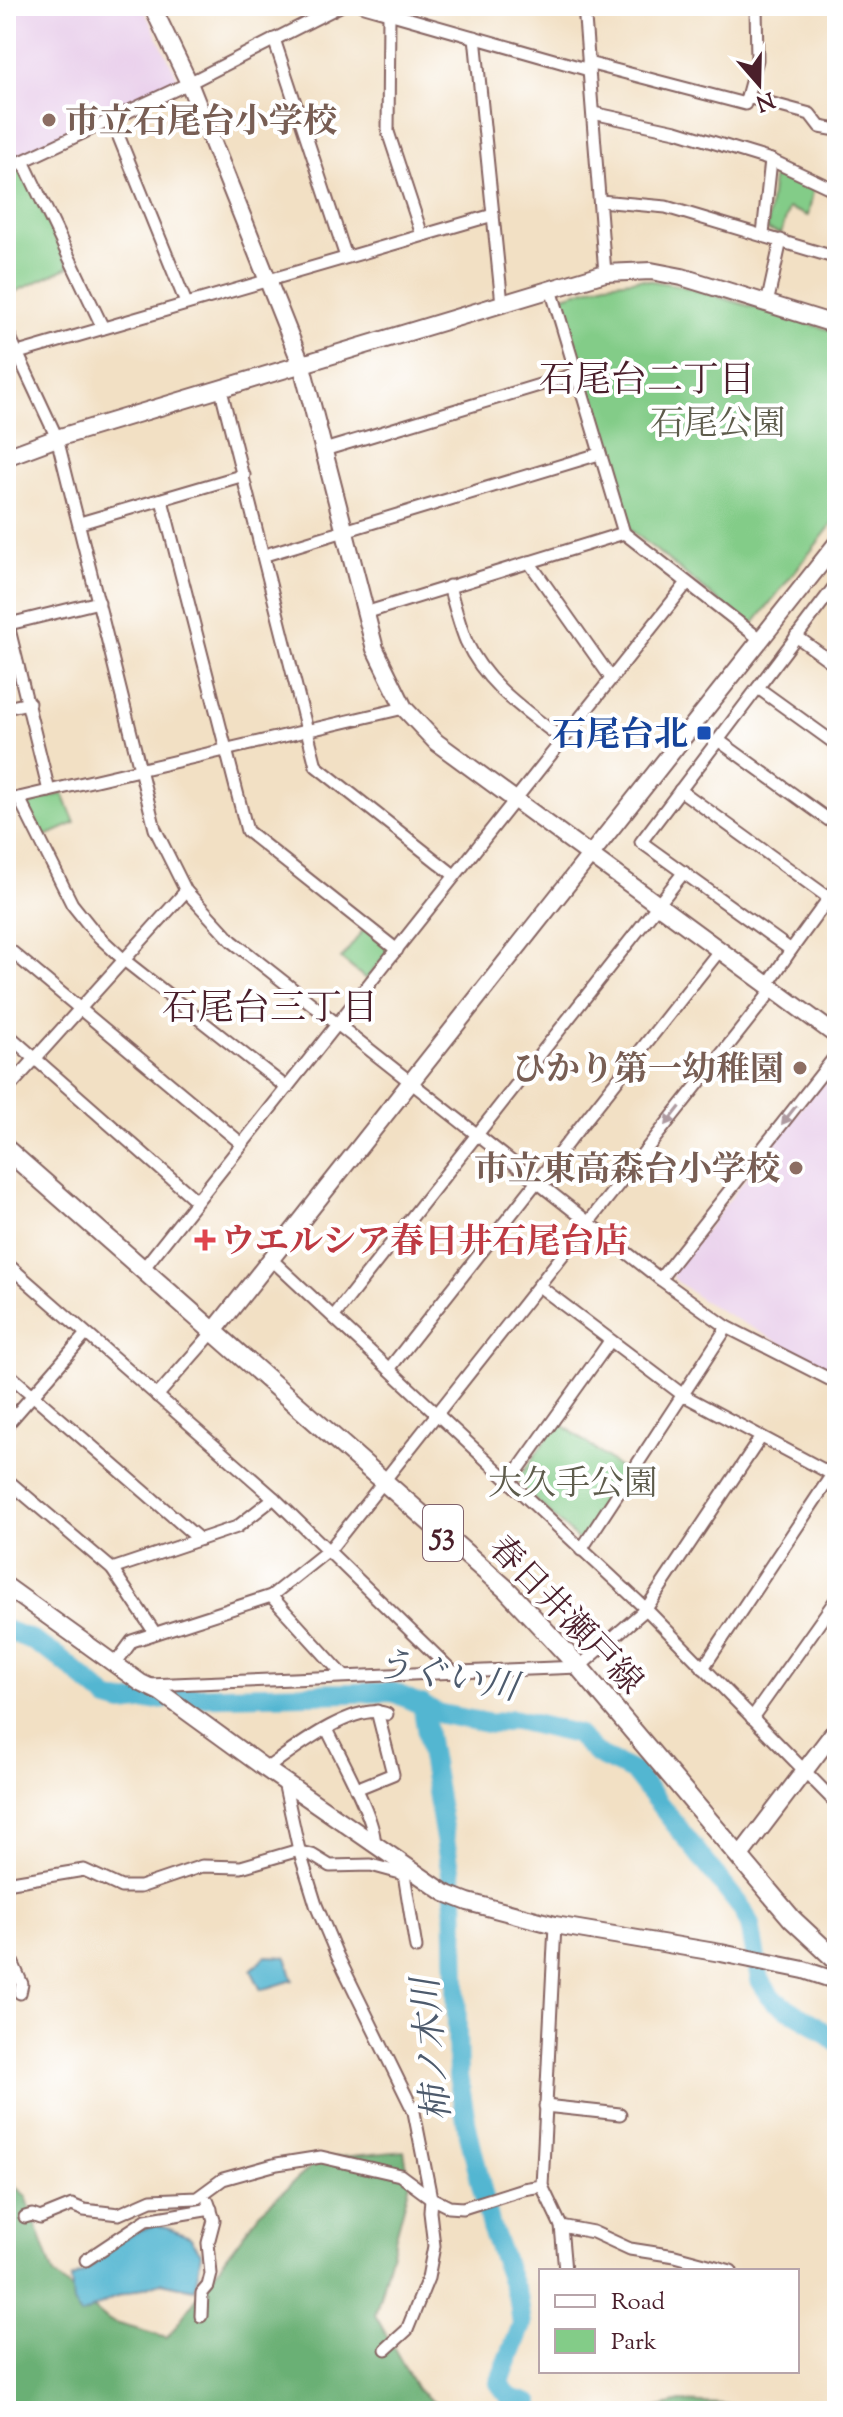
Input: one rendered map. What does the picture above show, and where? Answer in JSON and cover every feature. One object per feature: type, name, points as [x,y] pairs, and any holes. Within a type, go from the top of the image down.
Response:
[{"type":"main road","name":"春日井瀬戸線","points":[[6,1149],[506,1589],[579,1667],[792,1919],[837,1961]]},
{"type":"street","points":[[152,6],[189,83],[302,366],[375,649],[404,708],[436,742],[837,1036]]},
{"type":"street","points":[[6,169],[189,83],[340,6]]},
{"type":"street","points":[[364,6],[588,67],[745,104],[757,60],[756,6]]},
{"type":"street","points":[[584,6],[605,273]]},
{"type":"street","points":[[389,13],[388,132],[422,235]]},
{"type":"street","points":[[475,37],[502,304]]},
{"type":"street","points":[[274,39],[346,257]]},
{"type":"street","points":[[747,97],[810,114],[820,127],[837,130]]},
{"type":"street","points":[[593,113],[676,131],[771,160],[837,191]]},
{"type":"street","points":[[112,120],[186,303]]},
{"type":"street","points":[[763,234],[771,160]]},
{"type":"street","points":[[23,161],[103,328]]},
{"type":"street","points":[[600,201],[666,207],[837,258]]},
{"type":"street","points":[[18,353],[493,215]]},
{"type":"street","points":[[767,304],[781,240]]},
{"type":"street","points":[[6,457],[57,438],[605,273],[651,271],[682,277],[837,325]]},
{"type":"street","points":[[551,289],[624,533],[761,640]]},
{"type":"street","points":[[6,329],[57,438],[155,829],[186,891],[232,941],[660,1279],[727,1327],[837,1383]]},
{"type":"street","points":[[324,450],[576,374]]},
{"type":"street","points":[[221,390],[316,766],[454,875]]},
{"type":"street","points":[[265,555],[599,454]]},
{"type":"street","points":[[80,523],[244,475]]},
{"type":"street","points":[[162,500],[247,831],[397,950]]},
{"type":"street","points":[[365,613],[624,533]]},
{"type":"street","points":[[157,1396],[214,1331],[837,543]]},
{"type":"street","points":[[529,562],[611,678]]},
{"type":"street","points":[[143,1269],[687,583]]},
{"type":"street","points":[[791,950],[641,842],[837,583]]},
{"type":"street","points":[[449,586],[466,639],[481,668],[503,694],[562,739]]},
{"type":"street","points":[[49,791],[7,620],[99,602]]},
{"type":"street","points":[[796,636],[833,663],[837,649]]},
{"type":"street","points":[[758,688],[837,745]]},
{"type":"street","points":[[6,708],[29,703]]},
{"type":"street","points":[[6,801],[404,708]]},
{"type":"street","points":[[718,740],[837,826]]},
{"type":"street","points":[[680,790],[829,898]]},
{"type":"street","points":[[19,798],[72,904],[96,934],[124,960],[287,1088]]},
{"type":"street","points":[[334,1316],[684,872]]},
{"type":"street","points":[[115,1664],[132,1641],[271,1596],[328,1550],[589,1223],[770,986],[791,950],[837,887]]},
{"type":"street","points":[[6,1091],[186,891]]},
{"type":"street","points":[[6,947],[242,1144]]},
{"type":"street","points":[[389,1369],[719,951]]},
{"type":"street","points":[[6,1033],[197,1201]]},
{"type":"street","points":[[660,1279],[837,1054]]},
{"type":"street","points":[[271,1259],[646,1609],[837,1804]]},
{"type":"street","points":[[6,1263],[274,1498],[453,1672]]},
{"type":"street","points":[[539,1286],[683,1395],[835,1472],[703,1668]]},
{"type":"street","points":[[581,1550],[727,1327]]},
{"type":"street","points":[[6,1426],[86,1334]]},
{"type":"street","points":[[510,1481],[610,1341]]},
{"type":"street","points":[[6,1372],[199,1539]]},
{"type":"street","points":[[159,1692],[344,1676],[579,1667],[646,1609],[761,1437]]},
{"type":"street","points":[[6,1479],[112,1569],[155,1633]]},
{"type":"street","points":[[112,1569],[237,1527],[274,1498]]},
{"type":"street","points":[[6,1586],[374,1845],[406,1872],[445,1893],[555,1925],[734,1956],[804,1970],[837,1981]]},
{"type":"street","points":[[271,1596],[344,1676]]},
{"type":"street","points":[[752,1718],[837,1598]]},
{"type":"street","points":[[266,1769],[348,1718],[382,1712],[393,1774],[356,1789]]},
{"type":"street","points":[[739,1857],[837,1728]]},
{"type":"street","points":[[327,1729],[376,1838],[374,1845]]},
{"type":"street","points":[[284,1782],[299,1851],[316,1905],[337,1955],[414,2112],[431,2198],[434,2246],[428,2278],[407,2330],[386,2349]]},
{"type":"street","points":[[6,1883],[84,1870],[121,1887],[140,1887],[202,1866],[241,1867],[299,1851],[330,1866],[371,1865],[406,1872]]},
{"type":"street","points":[[406,1872],[416,1948]]},
{"type":"street","points":[[555,1925],[542,2186],[561,2226],[565,2269]]},
{"type":"street","points":[[6,1948],[22,1984],[20,1993]]},
{"type":"street","points":[[545,2106],[620,2114]]},
{"type":"street","points":[[25,2217],[32,2215],[40,2218],[72,2205],[113,2215],[151,2200],[197,2198],[223,2179],[277,2164],[321,2157],[400,2175],[449,2207],[463,2208],[542,2186]]},
{"type":"street","points":[[201,2316],[202,2293],[208,2286],[211,2274],[208,2249],[214,2220],[204,2195]]},
{"type":"street","points":[[86,2260],[146,2220],[211,2209]]},
{"type":"street","points":[[561,2226],[593,2232],[630,2249],[675,2256],[724,2269]]},
{"type":"shaded area","name":"市立石尾台小学校","points":[[6,6],[142,6],[179,80],[6,160]]},
{"type":"shaded area","name":"市立東高森台小学校","points":[[837,1062],[837,1374],[703,1301],[674,1279],[672,1273]]},
{"type":"green space","points":[[774,168],[814,187],[808,216],[789,208],[781,234],[767,230]]},
{"type":"green space","points":[[18,169],[23,171],[69,267],[6,296],[6,175]]},
{"type":"green space","name":"石尾公園","points":[[641,279],[682,286],[837,332],[837,518],[751,627],[627,527],[558,298],[606,283]]},
{"type":"green space","points":[[63,794],[75,823],[44,837],[28,805],[31,801]]},
{"type":"green space","points":[[364,929],[388,947],[388,952],[366,979],[341,959]]},
{"type":"green space","name":"大久手公園","points":[[559,1422],[626,1473],[583,1539],[578,1540],[519,1484],[518,1479]]},
{"type":"green space","points":[[404,2151],[410,2183],[375,2315],[417,2389],[445,2411],[6,2411],[6,2179],[26,2196],[54,2275],[109,2321],[167,2338],[259,2213],[320,2159]]},
{"type":"green space","points":[[837,2399],[837,2411],[644,2411],[680,2402],[831,2409]]},
{"type":"water","points":[[266,1956],[286,1957],[293,1980],[261,1990],[251,1970]]},
{"type":"water","points":[[156,2224],[190,2237],[201,2253],[195,2289],[161,2282],[111,2299],[81,2315],[73,2303],[71,2279],[85,2272],[125,2237]]},
{"type":"waterway","name":"うぐい川","points":[[6,1630],[29,1639],[60,1658],[108,1699],[122,1703],[176,1697],[393,1692],[441,1714],[492,1724],[512,1719],[576,1734],[598,1755],[634,1772],[743,1910],[750,1925],[760,1980],[773,2000],[814,2024],[837,2042]]},
{"type":"waterway","name":"柿ノ木川","points":[[422,1704],[454,1892],[458,2076],[491,2227],[519,2302],[522,2325],[499,2383],[510,2398],[530,2404],[531,2411]]},
{"type":"place","name":"市立石尾台小学校","points":[[49,120]]},
{"type":"place","name":"石尾台北","points":[[704,733]]},
{"type":"place","name":"ひかり第一幼稚園","points":[[800,1068]]},
{"type":"place","name":"市立東高森台小学校","points":[[796,1168]]},
{"type":"place","name":"ウエルシア春日井石尾台店","points":[[205,1240]]},
{"type":"district","name":"石尾台二丁目","points":[[647,378]]},
{"type":"district","name":"石尾台三丁目","points":[[270,1006]]}]
